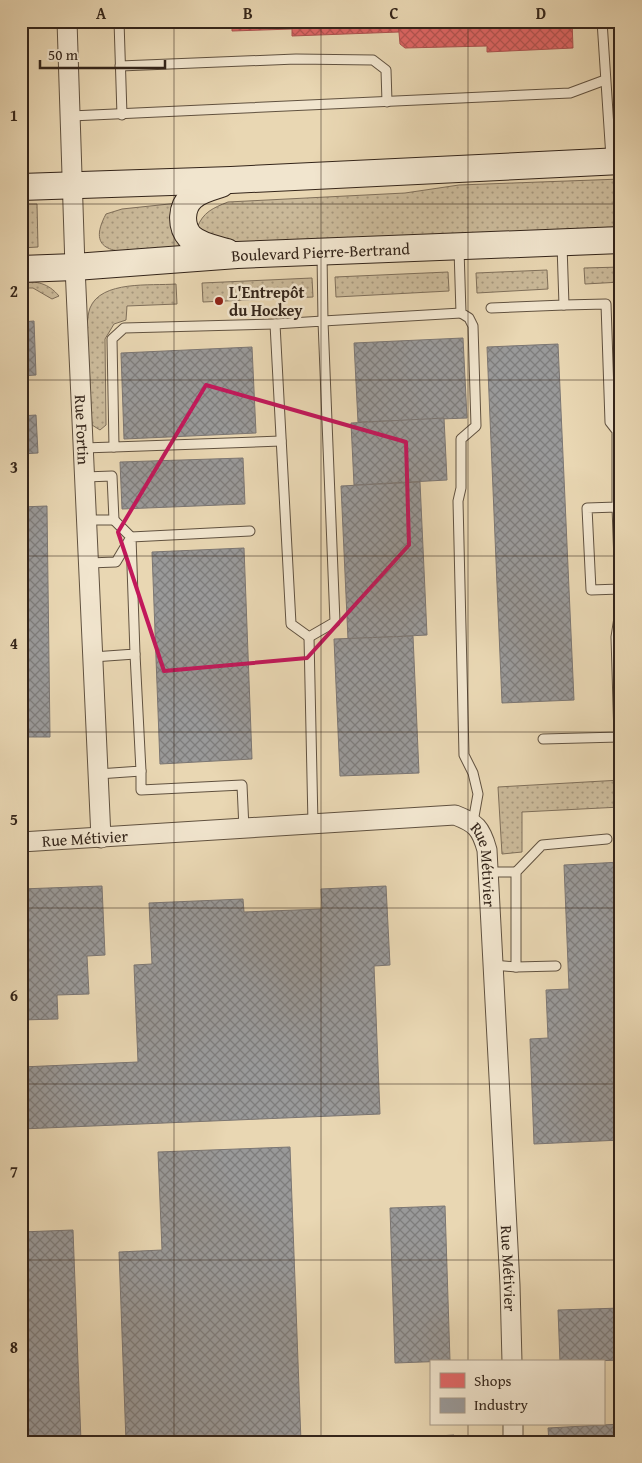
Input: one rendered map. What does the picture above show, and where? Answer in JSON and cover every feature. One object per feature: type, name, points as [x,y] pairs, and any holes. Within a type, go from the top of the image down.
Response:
[{"type":"main road","points":[[21,187],[231,180],[616,161]]},
{"type":"main road","points":[[231,180],[192,197],[185,208],[182,218],[186,230],[192,238],[204,245],[237,255]]},
{"type":"main road","name":"Boulevard Pierre-Bertrand","points":[[21,269],[237,255],[621,240]]},
{"type":"street","name":"Rue Fortin","points":[[67,21],[75,267],[101,838]]},
{"type":"street","name":"Rue Métivier","points":[[21,842],[456,815],[473,822],[483,835],[487,850],[510,1285],[512,1360]]},
{"type":"street","points":[[513,1426],[513,1442]]},
{"type":"lane","points":[[120,21],[122,115]]},
{"type":"lane","points":[[602,21],[605,80],[616,161]]},
{"type":"lane","points":[[120,66],[296,59],[373,60],[386,70],[387,102]]},
{"type":"lane","points":[[71,116],[570,93],[605,80]]},
{"type":"lane","points":[[562,242],[564,305]]},
{"type":"lane","points":[[458,246],[461,313]]},
{"type":"lane","points":[[309,637],[335,622],[322,252]]},
{"type":"lane","points":[[491,308],[606,304],[610,422],[617,431],[620,589],[620,611],[616,638],[618,737],[542,739]]},
{"type":"lane","points":[[114,447],[112,339],[124,328],[275,324],[461,313],[469,318],[473,326],[476,426],[461,439],[461,488],[458,501],[464,755],[473,773],[478,794],[473,822]]},
{"type":"lane","points":[[275,324],[291,624],[309,637]]},
{"type":"lane","points":[[83,448],[281,441]]},
{"type":"lane","points":[[85,478],[112,476],[114,520],[131,537],[141,790],[242,785],[244,828]]},
{"type":"lane","points":[[618,507],[587,508],[590,590],[620,589]]},
{"type":"lane","points":[[87,520],[114,520]]},
{"type":"lane","points":[[131,537],[250,531]]},
{"type":"lane","points":[[89,563],[116,562],[131,537]]},
{"type":"lane","points":[[309,637],[312,824]]},
{"type":"lane","points":[[93,657],[135,654]]},
{"type":"lane","points":[[98,774],[141,771]]},
{"type":"lane","points":[[516,967],[516,872],[542,844],[607,839]]},
{"type":"lane","points":[[488,872],[516,872]]},
{"type":"lane","points":[[493,965],[516,967],[556,966]]},
{"type":"highlighted area","points":[[206,385],[406,442],[409,545],[307,658],[164,671],[118,532]]},
{"type":"shaded area","points":[[621,179],[621,225],[591,233],[227,245],[197,228],[202,218],[209,211],[228,202],[405,193],[459,185]]},
{"type":"shaded area","points":[[188,202],[185,249],[125,252],[108,248],[99,237],[106,214],[122,209]]},
{"type":"shaded area","points":[[21,204],[37,204],[38,247],[21,248]]},
{"type":"shaded area","points":[[621,267],[621,282],[585,284],[584,268]]},
{"type":"shaded area","points":[[547,270],[548,289],[477,293],[476,273]]},
{"type":"shaded area","points":[[448,272],[449,291],[336,297],[335,277]]},
{"type":"shaded area","points":[[312,278],[313,297],[203,302],[202,283]]},
{"type":"shaded area","points":[[21,282],[42,284],[51,288],[59,296],[52,299],[33,288],[21,288]]},
{"type":"shaded area","points":[[176,284],[177,304],[127,306],[126,320],[114,324],[105,339],[106,425],[100,430],[92,425],[87,324],[90,308],[96,299],[115,289],[128,286]]},
{"type":"shaded area","points":[[621,780],[621,807],[522,812],[522,852],[502,854],[498,787]]},
{"type":"building: Shops","points":[[171,21],[398,21],[399,32],[292,36],[292,29],[232,31],[232,24],[172,27]]},
{"type":"building: Shops","points":[[398,21],[572,21],[573,48],[487,52],[487,46],[405,48],[400,44]]},
{"type":"building: Industry","points":[[34,321],[36,375],[21,376],[21,322]]},
{"type":"building: Industry","points":[[463,338],[467,418],[358,422],[354,343]]},
{"type":"building: Industry","points":[[558,344],[574,700],[502,703],[487,347]]},
{"type":"building: Industry","points":[[252,347],[256,433],[124,439],[121,353]]},
{"type":"building: Industry","points":[[36,415],[38,453],[21,454],[21,416]]},
{"type":"building: Industry","points":[[444,418],[447,480],[354,485],[351,423]]},
{"type":"building: Industry","points":[[243,458],[245,504],[122,509],[120,462]]},
{"type":"building: Industry","points":[[420,482],[427,635],[348,639],[341,486]]},
{"type":"building: Industry","points":[[47,506],[50,737],[21,737],[21,507]]},
{"type":"building: Industry","points":[[244,548],[252,759],[160,764],[152,552]]},
{"type":"building: Industry","points":[[413,636],[419,773],[340,776],[334,639]]},
{"type":"building: Industry","points":[[621,862],[621,1140],[534,1144],[530,1039],[548,1038],[546,990],[569,989],[564,865]]},
{"type":"building: Industry","points":[[102,886],[105,955],[87,956],[89,994],[57,995],[58,1019],[21,1020],[21,889]]},
{"type":"building: Industry","points":[[386,886],[390,965],[374,966],[380,1114],[21,1129],[21,1067],[138,1062],[134,965],[152,964],[149,903],[243,899],[244,912],[322,909],[321,889]]},
{"type":"building: Industry","points":[[290,1147],[301,1442],[126,1442],[119,1252],[162,1250],[158,1152]]},
{"type":"building: Industry","points":[[445,1206],[450,1360],[395,1363],[390,1208]]},
{"type":"building: Industry","points":[[73,1230],[81,1442],[21,1442],[21,1232]]},
{"type":"building: Industry","points":[[621,1308],[621,1360],[560,1360],[558,1310]]},
{"type":"building: Industry","points":[[621,1424],[621,1442],[549,1442],[548,1428]]},
{"type":"building: Industry","points":[[454,1435],[454,1442],[406,1442],[406,1438]]},
{"type":"place","name":"L'Entrepôt du Hockey","points":[[219,301]]}]
